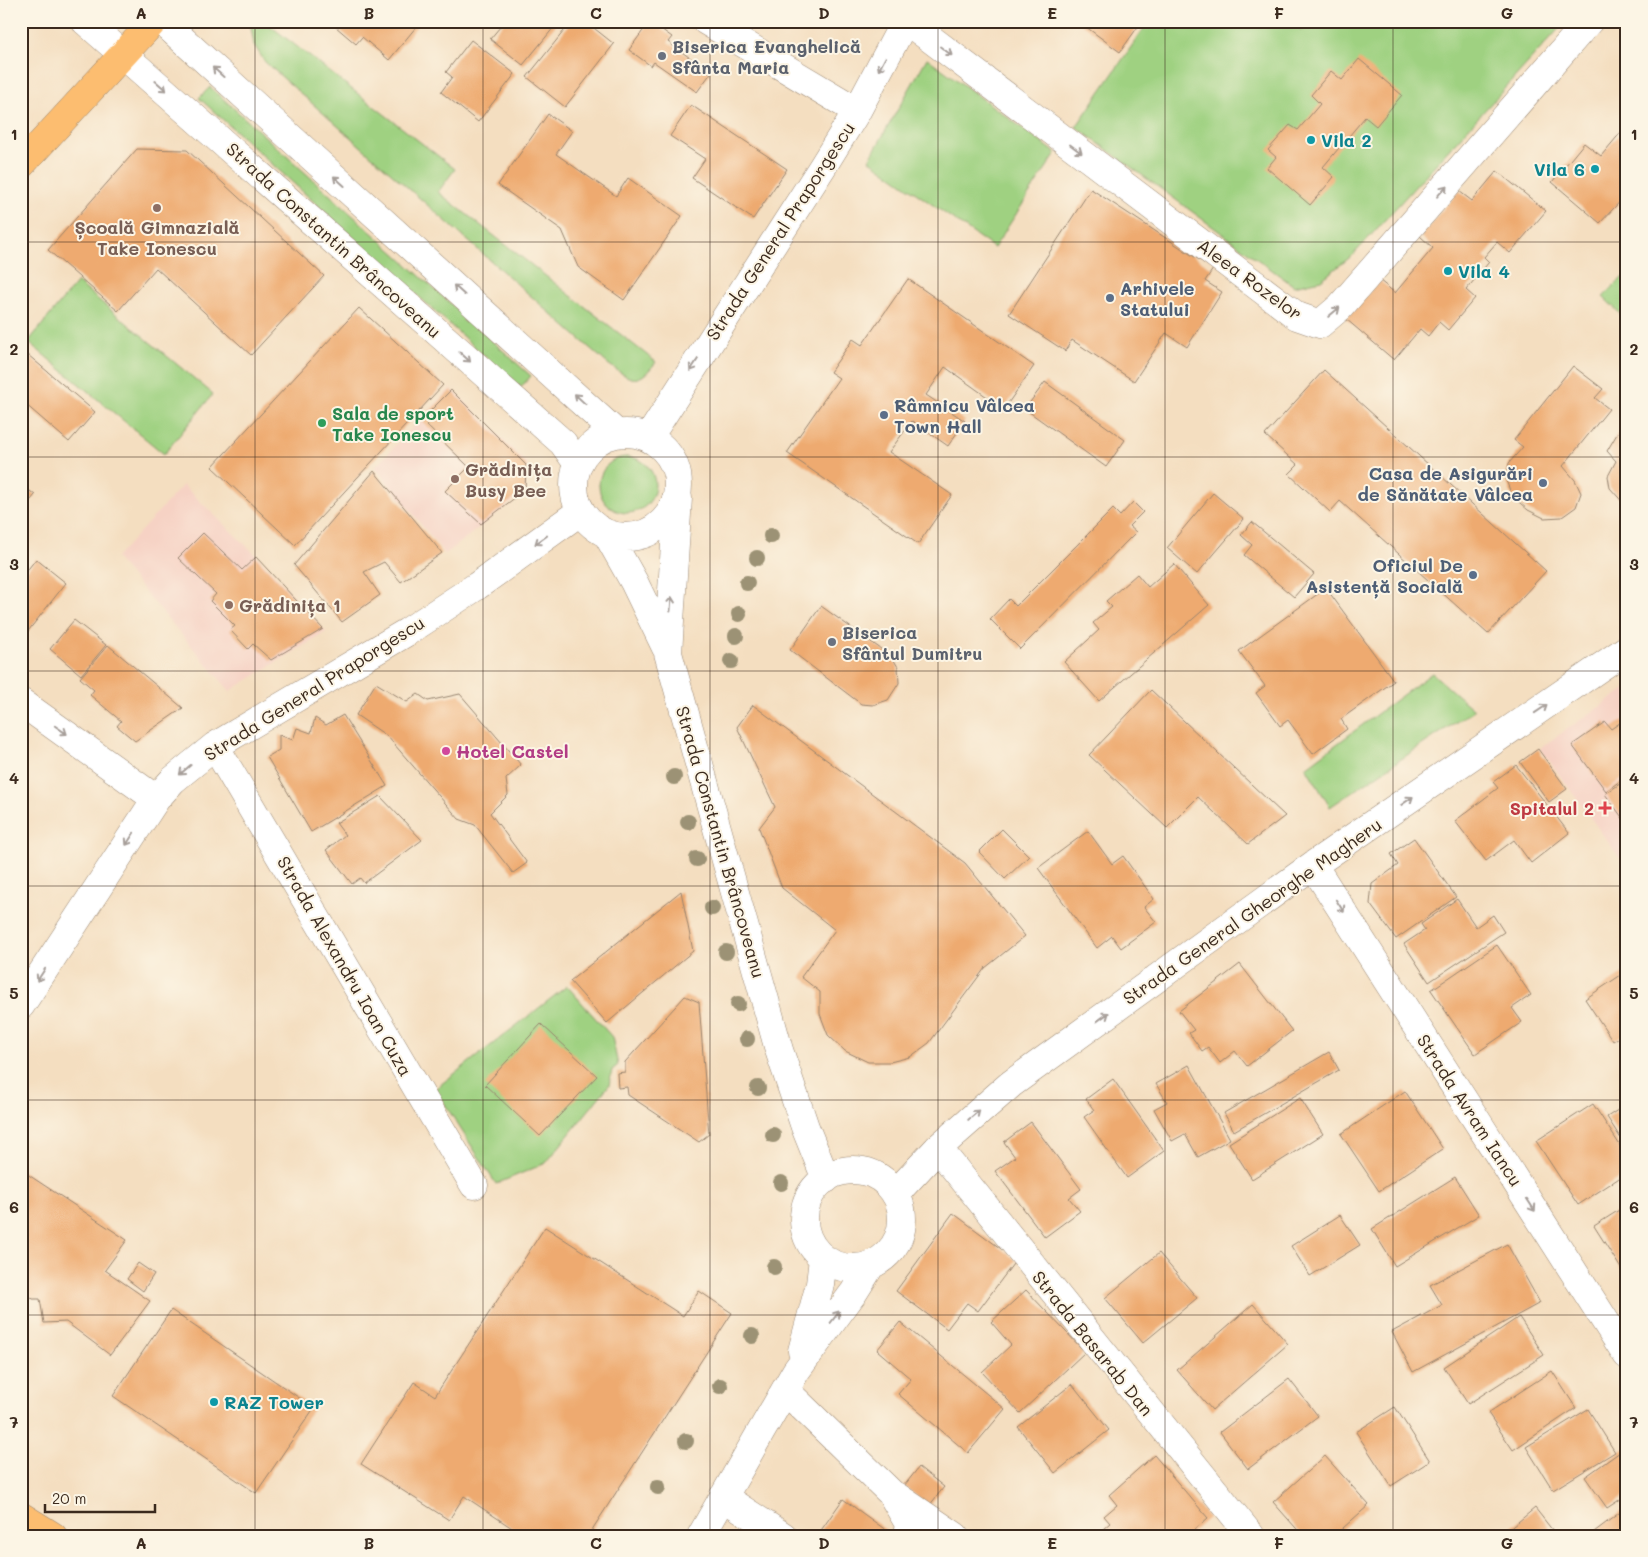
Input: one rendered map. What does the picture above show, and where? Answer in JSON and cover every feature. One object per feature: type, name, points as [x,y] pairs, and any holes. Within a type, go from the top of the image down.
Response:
[{"type":"main road","points":[[21,165],[154,21]]},
{"type":"main road","points":[[21,1516],[53,1536]]},
{"type":"street","name":"Strada Constantin Brâncoveanu","points":[[85,21],[563,443],[578,464]]},
{"type":"street","points":[[162,21],[615,432]]},
{"type":"street","points":[[706,21],[857,112]]},
{"type":"street","name":"Strada General Praporgescu","points":[[649,437],[857,112],[906,21]]},
{"type":"street","name":"Aleea Rozelor","points":[[906,21],[1297,316],[1320,324],[1340,307],[1589,21]]},
{"type":"street","points":[[615,432],[632,432],[649,437],[664,448],[674,462],[679,480],[678,498],[670,514],[657,528],[641,536],[624,537],[607,534],[592,524],[581,511],[575,496],[574,480],[578,464],[586,451],[596,442],[615,432]]},
{"type":"street","name":"Strada Constantin Brâncoveanu","points":[[678,498],[668,653],[780,1050],[805,1127],[826,1178]]},
{"type":"street","name":"Strada General Praporgescu","points":[[21,1005],[156,799],[173,780],[215,746],[407,632],[477,586],[581,511]]},
{"type":"street","points":[[607,534],[638,589],[668,653]]},
{"type":"street","name":"Strada General Gheorghe Magheru","points":[[895,1194],[938,1148],[1011,1084],[1313,865],[1627,650]]},
{"type":"street","points":[[21,702],[156,799]]},
{"type":"street","name":"Strada Alexandru Ioan Cuza","points":[[215,746],[474,1186]]},
{"type":"street","name":"Strada Avram Iancu","points":[[1313,865],[1627,1355]]},
{"type":"street","name":"Strada Basarab Dan","points":[[938,1148],[1251,1536]]},
{"type":"street","points":[[700,1536],[791,1380],[871,1265],[891,1251],[901,1229],[901,1212],[895,1194],[882,1180],[864,1172],[844,1172],[826,1178],[809,1197],[804,1222],[810,1243],[823,1258],[841,1267],[856,1268],[871,1265]]},
{"type":"street","points":[[791,1380],[812,1317],[823,1258]]},
{"type":"street","points":[[791,1380],[889,1491],[916,1536]]},
{"type":"street","points":[[889,1491],[955,1536]]},
{"type":"street","points":[[723,1497],[783,1536]]},
{"type":"shaded area","name":"Grădinița Busy Bee","points":[[451,388],[527,464],[526,491],[445,554],[375,467]]},
{"type":"shaded area","name":"Grădinița 1","points":[[183,485],[257,556],[326,632],[230,691],[116,558]]},
{"type":"shaded area","name":"Spitalul 2","points":[[1627,688],[1627,868],[1540,748]]},
{"type":"green space","points":[[250,21],[264,21],[455,169],[438,192],[656,362],[639,378],[628,377],[608,364],[265,62],[254,45]]},
{"type":"green space","points":[[1149,21],[1291,21],[1302,31],[1310,21],[1566,21],[1353,255],[1321,280],[1294,286],[1076,127]]},
{"type":"green space","points":[[927,58],[1056,153],[994,248],[869,160]]},
{"type":"green space","points":[[210,87],[531,376],[520,388],[199,98]]},
{"type":"green space","points":[[1627,273],[1627,320],[1603,297]]},
{"type":"green space","points":[[77,282],[213,394],[164,454],[28,342]]},
{"type":"green space","points":[[621,457],[633,457],[643,461],[651,469],[655,485],[651,501],[643,509],[633,513],[621,513],[611,509],[603,501],[599,491],[599,479],[603,469],[611,461]]},
{"type":"green space","points":[[1432,673],[1474,710],[1330,807],[1306,767]]},
{"type":"green space","points":[[567,986],[612,1037],[618,1065],[612,1070],[609,1085],[546,1163],[496,1184],[435,1089]]},
{"type":"building","points":[[329,21],[421,21],[389,60],[362,37],[356,44]]},
{"type":"building","points":[[505,21],[559,21],[523,65],[490,39]]},
{"type":"building","points":[[572,21],[585,21],[614,44],[565,107],[527,77]]},
{"type":"building","name":"Biserica Evanghelică Sfânta Maria","points":[[650,21],[672,37],[668,42],[711,73],[697,92],[654,62],[651,66],[629,50]]},
{"type":"building","points":[[783,21],[800,21],[796,28]]},
{"type":"building","points":[[1078,21],[1142,21],[1120,52]]},
{"type":"building","points":[[471,40],[515,74],[478,122],[441,92],[452,77],[446,72]]},
{"type":"building","name":"Vila 2","points":[[1359,59],[1402,95],[1376,126],[1365,117],[1323,167],[1334,177],[1310,205],[1267,168],[1276,157],[1268,150],[1290,125],[1298,130],[1320,104],[1311,95],[1331,71],[1342,80]]},
{"type":"building","points":[[691,105],[787,169],[753,219],[692,178],[705,159],[670,136]]},
{"type":"building","points":[[548,114],[572,131],[556,154],[616,196],[628,178],[682,216],[624,300],[578,267],[562,230],[498,185]]},
{"type":"building","name":"Vila 6","points":[[1627,125],[1627,194],[1600,223],[1552,182],[1584,143],[1601,156]]},
{"type":"building","points":[[137,149],[187,150],[324,276],[251,355],[156,268],[118,311],[48,250]]},
{"type":"building","name":"Vila 4","points":[[1497,171],[1546,211],[1510,253],[1497,242],[1484,257],[1489,262],[1466,290],[1475,298],[1448,330],[1439,322],[1428,336],[1420,329],[1394,360],[1346,319],[1379,280],[1395,293],[1433,248],[1420,236],[1459,191],[1472,201]]},
{"type":"building","points":[[1091,189],[1213,269],[1205,281],[1222,292],[1187,347],[1166,333],[1134,381],[1072,340],[1065,351],[1009,314]]},
{"type":"building","name":"Râmnicu Vâlcea Town Hall","points":[[908,279],[1034,366],[1004,409],[945,367],[926,395],[965,421],[948,446],[912,421],[889,452],[952,495],[918,544],[787,453],[839,378],[830,372],[853,339],[862,345]]},
{"type":"building","points":[[359,308],[443,385],[295,545],[212,467]]},
{"type":"building","points":[[21,349],[95,412],[69,442],[24,403],[21,406]]},
{"type":"building","points":[[1573,366],[1603,389],[1595,398],[1609,409],[1563,466],[1575,480],[1581,493],[1576,507],[1562,517],[1544,518],[1528,510],[1512,496],[1506,480],[1509,463],[1523,447],[1514,440]]},
{"type":"building","points":[[1324,370],[1546,571],[1488,634],[1340,501],[1330,512],[1289,474],[1298,465],[1265,435]]},
{"type":"building","points":[[1045,382],[1125,440],[1106,467],[1025,409]]},
{"type":"building","points":[[451,390],[526,465],[525,490],[481,524],[445,491],[469,467],[421,420]]},
{"type":"building","points":[[1627,417],[1627,507],[1610,488],[1608,476],[1616,461],[1607,451]]},
{"type":"building","points":[[374,471],[442,553],[401,582],[384,562],[364,572],[380,595],[342,622],[294,565]]},
{"type":"building","points":[[21,484],[35,495],[21,512]]},
{"type":"building","points":[[1213,493],[1244,519],[1197,574],[1167,548]]},
{"type":"building","points":[[1133,502],[1143,512],[1129,526],[1136,532],[1020,649],[990,619],[1009,599],[1016,606],[1113,509],[1120,516]]},
{"type":"building","points":[[1252,522],[1314,574],[1294,597],[1244,555],[1252,545],[1241,535]]},
{"type":"building","points":[[203,533],[242,570],[256,557],[323,629],[271,660],[253,644],[248,649],[230,630],[235,626],[210,601],[216,594],[178,558]]},
{"type":"building","points":[[36,559],[66,583],[21,640],[21,578]]},
{"type":"building","points":[[1174,564],[1209,605],[1099,701],[1064,662],[1099,630],[1093,623],[1112,607],[1106,601],[1137,574],[1148,587]]},
{"type":"building","points":[[1326,588],[1394,681],[1341,719],[1347,729],[1313,754],[1288,720],[1280,726],[1256,693],[1265,686],[1239,651]]},
{"type":"building","points":[[821,606],[892,657],[898,667],[899,683],[888,700],[873,705],[861,704],[790,650]]},
{"type":"building","points":[[74,620],[106,645],[81,675],[50,649]]},
{"type":"building","points":[[108,645],[183,708],[135,741],[117,726],[121,721],[90,695],[94,690],[80,678]]},
{"type":"building","points":[[376,683],[407,702],[418,694],[428,701],[460,694],[521,765],[506,779],[508,795],[490,813],[527,863],[513,873],[475,825],[459,819],[387,736],[356,715]]},
{"type":"building","points":[[1151,690],[1285,816],[1248,844],[1198,797],[1167,828],[1089,755]]},
{"type":"building","points":[[753,705],[965,863],[1025,936],[985,968],[929,1043],[910,1057],[890,1062],[868,1062],[845,1051],[828,1035],[820,1014],[820,992],[801,977],[835,930],[782,888],[759,828],[775,807],[737,727]]},
{"type":"building","points":[[343,715],[387,786],[311,832],[267,757],[279,750],[279,735],[293,740],[297,728],[311,733],[315,718],[326,725]]},
{"type":"building","points":[[1627,718],[1627,776],[1606,791],[1572,745],[1605,722],[1611,729]]},
{"type":"building","points":[[1538,749],[1567,789],[1549,802],[1520,762]]},
{"type":"building","points":[[1516,765],[1569,833],[1531,863],[1514,840],[1486,861],[1455,821],[1498,788],[1493,782]]},
{"type":"building","points":[[1627,779],[1627,824],[1605,794]]},
{"type":"building","points":[[380,796],[422,840],[364,883],[360,878],[352,884],[326,850],[345,835],[336,823]]},
{"type":"building","points":[[1002,829],[1029,856],[1005,879],[979,852]]},
{"type":"building","points":[[1088,831],[1112,864],[1123,856],[1154,899],[1144,907],[1156,922],[1121,948],[1112,936],[1097,948],[1038,868]]},
{"type":"building","points":[[1414,838],[1456,897],[1396,939],[1370,904],[1372,884],[1398,865],[1391,854]]},
{"type":"building","points":[[681,891],[693,951],[607,1023],[570,981]]},
{"type":"building","points":[[1457,899],[1476,927],[1493,915],[1504,932],[1429,982],[1404,944],[1425,930],[1421,924]]},
{"type":"building","points":[[1497,945],[1531,995],[1512,1008],[1522,1022],[1475,1054],[1431,990]]},
{"type":"building","points":[[1240,964],[1292,1031],[1247,1066],[1235,1051],[1220,1063],[1208,1047],[1202,1051],[1189,1033],[1194,1030],[1179,1011]]},
{"type":"building","points":[[1627,971],[1627,1032],[1613,1041],[1585,999]]},
{"type":"building","points":[[685,996],[699,1002],[709,1134],[699,1142],[628,1095],[627,1087],[618,1088],[617,1073],[625,1072],[625,1062]]},
{"type":"building","points":[[541,1024],[597,1076],[540,1136],[485,1085]]},
{"type":"building","points":[[1329,1052],[1339,1070],[1234,1131],[1224,1113]]},
{"type":"building","points":[[1189,1065],[1230,1139],[1198,1157],[1185,1134],[1172,1141],[1154,1109],[1167,1102],[1156,1084]]},
{"type":"building","points":[[1113,1079],[1164,1151],[1127,1178],[1084,1117],[1094,1110],[1086,1099]]},
{"type":"building","points":[[1405,1091],[1443,1149],[1379,1191],[1341,1134]]},
{"type":"building","points":[[1300,1098],[1323,1134],[1252,1179],[1229,1143]]},
{"type":"building","points":[[1593,1104],[1627,1156],[1627,1173],[1578,1205],[1536,1141]]},
{"type":"building","points":[[1627,1104],[1627,1148],[1607,1117]]},
{"type":"building","points":[[1031,1122],[1081,1189],[1069,1198],[1080,1211],[1045,1237],[995,1171],[1015,1157],[1004,1142]]},
{"type":"building","points":[[21,1170],[127,1240],[105,1270],[150,1301],[110,1355],[66,1322],[44,1323],[40,1299],[33,1299],[21,1289]]},
{"type":"building","points":[[1455,1177],[1479,1215],[1395,1266],[1372,1229]]},
{"type":"building","points":[[1627,1205],[1627,1278],[1594,1226]]},
{"type":"building","points":[[953,1213],[1016,1260],[978,1311],[967,1303],[947,1329],[896,1291]]},
{"type":"building","points":[[1340,1215],[1360,1245],[1310,1276],[1291,1246]]},
{"type":"building","points":[[545,1227],[683,1316],[699,1291],[732,1313],[588,1536],[524,1536],[464,1496],[449,1520],[361,1464],[414,1382],[435,1396]]},
{"type":"building","points":[[1507,1244],[1540,1303],[1413,1372],[1392,1332],[1442,1305],[1430,1285]]},
{"type":"building","points":[[1159,1253],[1197,1298],[1143,1343],[1105,1298]]},
{"type":"building","points":[[138,1263],[154,1274],[143,1291],[127,1279]]},
{"type":"building","points":[[1026,1290],[1085,1352],[1020,1413],[982,1372],[1011,1345],[991,1322]]},
{"type":"building","points":[[1253,1304],[1288,1344],[1212,1410],[1177,1370]]},
{"type":"building","name":"RAZ Tower","points":[[171,1310],[314,1408],[256,1493],[113,1396]]},
{"type":"building","points":[[1519,1317],[1544,1355],[1468,1404],[1444,1367]]},
{"type":"building","points":[[900,1322],[1005,1409],[968,1453],[898,1394],[911,1379],[877,1350]]},
{"type":"building","points":[[1552,1371],[1576,1408],[1513,1450],[1488,1413]]},
{"type":"building","points":[[1289,1379],[1318,1416],[1248,1469],[1220,1432]]},
{"type":"building","points":[[1072,1384],[1109,1430],[1055,1473],[1018,1427]]},
{"type":"building","points":[[1395,1407],[1430,1461],[1391,1486],[1356,1432]]},
{"type":"building","points":[[1588,1409],[1615,1452],[1553,1490],[1526,1447]]},
{"type":"building","points":[[1627,1447],[1627,1495],[1607,1508],[1585,1477]]},
{"type":"building","points":[[1154,1455],[1208,1518],[1187,1536],[1095,1536],[1110,1523],[1104,1516],[1117,1505],[1109,1495]]},
{"type":"building","points":[[1325,1456],[1369,1505],[1334,1536],[1303,1536],[1273,1502]]},
{"type":"building","points":[[919,1467],[944,1487],[929,1506],[904,1486]]},
{"type":"building","points":[[843,1499],[894,1536],[817,1536]]},
{"type":"building","points":[[1627,1507],[1627,1536],[1597,1536],[1594,1532]]},
{"type":"building","points":[[1535,1508],[1557,1536],[1501,1536]]},
{"type":"place","name":"Biserica Evanghelică Sfânta Maria","points":[[662,56]]},
{"type":"place","name":"Vila 2","points":[[1311,140]]},
{"type":"place","name":"Vila 6","points":[[1595,169]]},
{"type":"place","name":"Școală Gimnazială Take Ionescu","points":[[157,208]]},
{"type":"place","name":"Vila 4","points":[[1448,271]]},
{"type":"place","name":"Arhivele Statului","points":[[1110,298]]},
{"type":"place","name":"Râmnicu Vâlcea Town Hall","points":[[884,415]]},
{"type":"place","name":"Sala de sport Take Ionescu","points":[[322,423]]},
{"type":"place","name":"Grădinița Busy Bee","points":[[455,479]]},
{"type":"place","name":"Casa de Asigurări de Sănătate Vâlcea","points":[[1543,483]]},
{"type":"place","name":"Oficiul De Asistență Socială","points":[[1473,575]]},
{"type":"place","name":"Grădinița 1","points":[[229,605]]},
{"type":"place","name":"Biserica Sfântul Dumitru","points":[[832,642]]},
{"type":"place","name":"Hotel Castel","points":[[446,751]]},
{"type":"place","name":"Spitalul 2","points":[[1605,808]]},
{"type":"place","name":"RAZ Tower","points":[[214,1402]]}]
